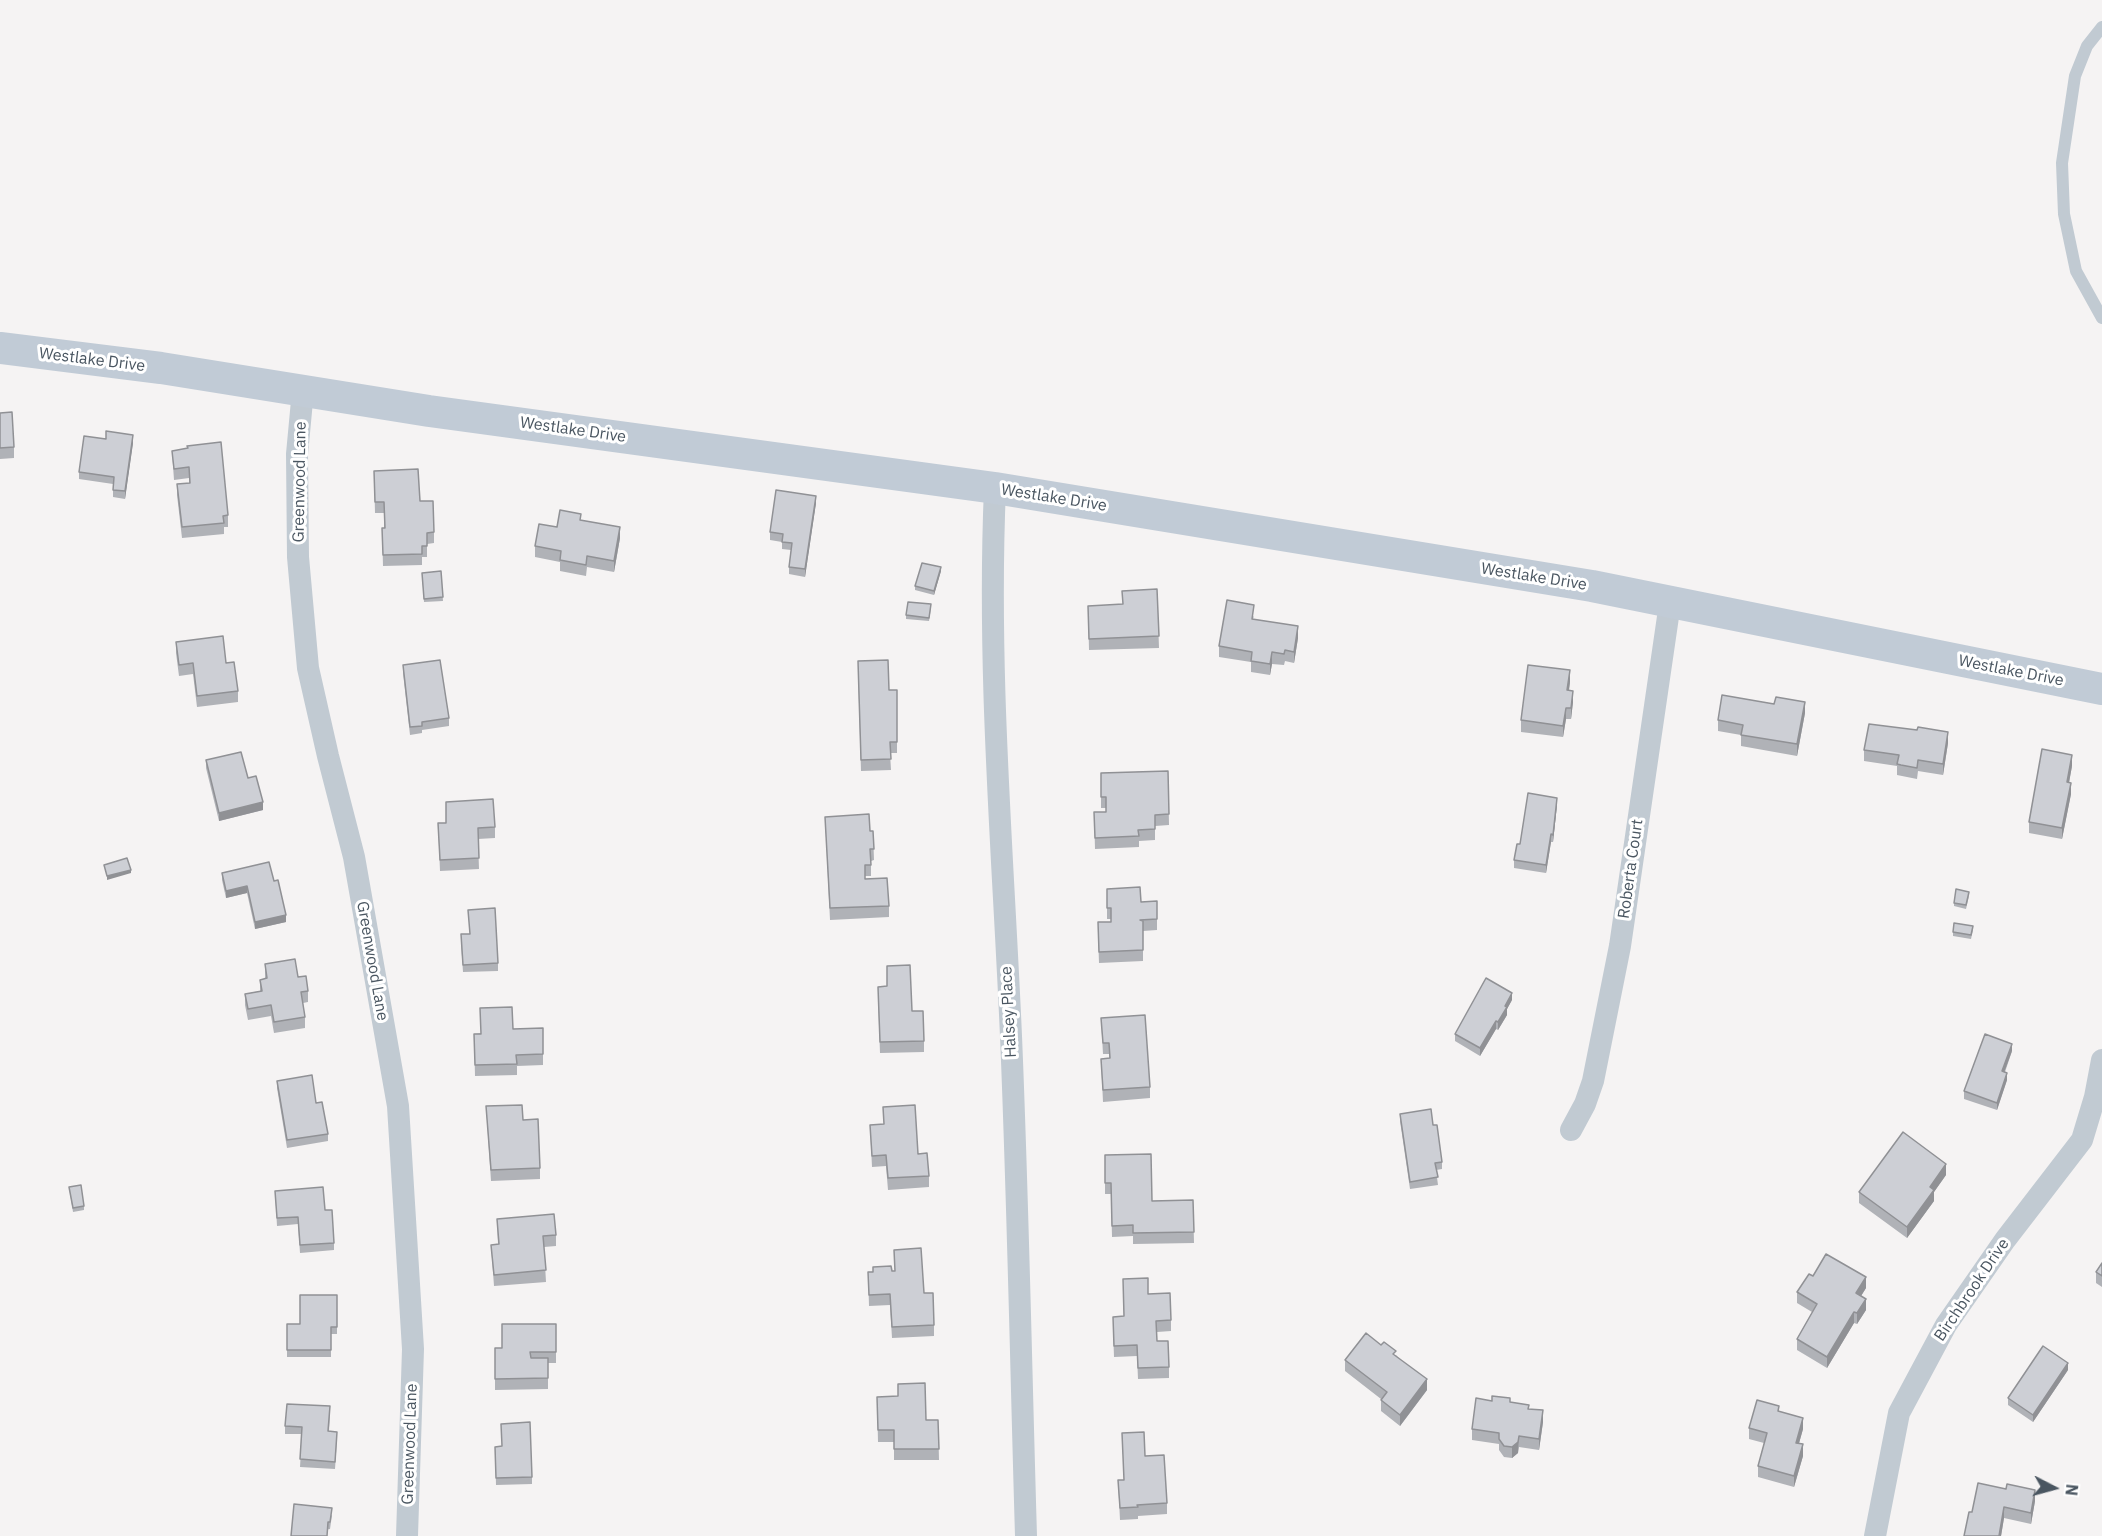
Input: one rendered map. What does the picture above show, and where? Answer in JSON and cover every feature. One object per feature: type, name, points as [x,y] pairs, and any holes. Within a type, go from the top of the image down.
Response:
[{"type":"street","name":"Westlake Drive","points":[[0,348],[161,368],[429,411],[995,488],[1592,586],[2102,689]]},
{"type":"street","name":"Greenwood Lane","points":[[303,390],[297,454],[298,557],[308,668],[354,857],[398,1106],[413,1349],[407,1536]]},
{"type":"street","name":"Halsey Place","points":[[995,488],[992,554],[994,698],[1011,1038],[1026,1536]]},
{"type":"street","name":"Roberta Court","points":[[1571,1130],[1585,1104],[1593,1081],[1620,946],[1670,603]]},
{"type":"street","name":"Birchbrook Drive","points":[[1875,1536],[1899,1413],[1946,1325],[2005,1240],[2082,1140],[2095,1097],[2102,1060]]},
{"type":"lane","points":[[2102,27],[2087,46],[2075,76],[2062,163],[2064,214],[2076,271],[2102,318]]},
{"type":"building","points":[[12,412],[14,447],[0,448],[0,413]]},
{"type":"building","points":[[106,431],[133,435],[125,491],[113,490],[114,477],[79,472],[84,436],[106,439]]},
{"type":"building","points":[[221,442],[228,515],[223,516],[224,523],[182,527],[177,484],[190,483],[189,467],[174,469],[172,451],[188,448],[187,446]]},
{"type":"building","points":[[418,469],[420,501],[433,501],[434,532],[427,533],[427,546],[422,546],[422,554],[383,555],[384,502],[375,502],[374,471]]},
{"type":"building","points":[[776,490],[816,496],[805,569],[789,567],[792,543],[782,542],[783,534],[770,532]]},
{"type":"building","points":[[560,510],[581,514],[580,520],[620,527],[614,561],[587,556],[586,565],[560,560],[561,551],[535,546],[539,524],[557,527]]},
{"type":"building","points":[[922,563],[941,567],[934,591],[915,586]]},
{"type":"building","points":[[441,571],[443,597],[424,599],[422,573]]},
{"type":"building","points":[[1157,589],[1159,636],[1089,639],[1088,606],[1123,604],[1122,591]]},
{"type":"building","points":[[1227,600],[1254,605],[1252,619],[1298,626],[1294,652],[1285,650],[1284,654],[1272,652],[1270,664],[1251,661],[1252,652],[1219,646]]},
{"type":"building","points":[[908,602],[931,604],[929,618],[906,615]]},
{"type":"building","points":[[223,636],[226,663],[234,662],[238,691],[197,696],[193,663],[179,665],[176,642]]},
{"type":"building","points":[[440,660],[449,718],[422,722],[422,726],[410,727],[403,665]]},
{"type":"building","points":[[888,660],[889,690],[897,690],[897,742],[890,742],[891,759],[861,760],[858,661]]},
{"type":"building","points":[[1528,665],[1570,670],[1567,690],[1573,691],[1571,708],[1566,708],[1563,726],[1521,720]]},
{"type":"building","points":[[1722,695],[1774,704],[1776,697],[1805,702],[1797,744],[1741,735],[1743,725],[1718,720]]},
{"type":"building","points":[[1869,724],[1917,730],[1918,727],[1948,732],[1943,764],[1918,760],[1917,768],[1897,764],[1899,755],[1864,750]]},
{"type":"building","points":[[2042,749],[2072,755],[2067,782],[2071,783],[2062,828],[2029,822]]},
{"type":"building","points":[[241,752],[248,778],[256,776],[263,802],[219,813],[206,760]]},
{"type":"building","points":[[1168,771],[1169,814],[1155,815],[1155,829],[1138,830],[1139,836],[1095,838],[1094,812],[1106,812],[1106,797],[1101,797],[1101,773]]},
{"type":"building","points":[[1528,793],[1557,798],[1553,835],[1551,834],[1546,865],[1514,860],[1517,844],[1520,844]]},
{"type":"building","points":[[493,799],[495,827],[478,828],[479,858],[440,860],[438,823],[446,823],[446,802]]},
{"type":"building","points":[[869,814],[874,849],[870,849],[871,865],[865,865],[865,879],[887,878],[889,906],[830,908],[825,817]]},
{"type":"building","points":[[127,858],[131,870],[107,876],[104,865]]},
{"type":"building","points":[[269,862],[274,881],[278,880],[286,915],[255,922],[247,886],[226,891],[222,873]]},
{"type":"building","points":[[1140,887],[1141,902],[1157,901],[1157,919],[1140,920],[1143,921],[1143,950],[1099,952],[1098,922],[1111,922],[1111,908],[1107,908],[1107,889]]},
{"type":"building","points":[[1956,889],[1969,892],[1966,905],[1954,903]]},
{"type":"building","points":[[495,908],[498,963],[463,965],[461,934],[470,934],[468,910]]},
{"type":"building","points":[[1954,923],[1973,926],[1971,935],[1953,932]]},
{"type":"building","points":[[295,959],[298,977],[306,976],[308,991],[301,992],[305,1017],[274,1022],[271,1005],[248,1009],[245,994],[262,991],[260,980],[267,978],[265,964]]},
{"type":"building","points":[[910,965],[912,1011],[923,1011],[924,1041],[880,1042],[878,987],[887,986],[887,966]]},
{"type":"building","points":[[1486,978],[1512,993],[1505,1006],[1507,1007],[1480,1048],[1455,1034]]},
{"type":"building","points":[[512,1007],[513,1029],[543,1028],[543,1054],[516,1055],[517,1064],[475,1065],[474,1034],[481,1034],[480,1008]]},
{"type":"building","points":[[1145,1015],[1150,1087],[1103,1090],[1101,1059],[1110,1058],[1109,1043],[1103,1043],[1101,1018]]},
{"type":"building","points":[[1985,1034],[2012,1044],[2002,1071],[2007,1073],[1997,1103],[1964,1091]]},
{"type":"building","points":[[312,1075],[316,1103],[322,1102],[328,1134],[287,1140],[277,1081]]},
{"type":"building","points":[[522,1105],[523,1120],[538,1119],[540,1168],[491,1170],[486,1106]]},
{"type":"building","points":[[915,1105],[918,1154],[927,1153],[929,1176],[888,1178],[886,1155],[872,1156],[870,1125],[884,1124],[883,1107]]},
{"type":"building","points":[[1431,1109],[1433,1125],[1437,1125],[1442,1162],[1435,1163],[1438,1177],[1410,1182],[1400,1114]]},
{"type":"building","points":[[1903,1132],[1946,1164],[1930,1187],[1934,1190],[1907,1227],[1859,1192]]},
{"type":"building","points":[[1151,1154],[1152,1201],[1193,1200],[1194,1232],[1133,1233],[1133,1225],[1112,1226],[1111,1183],[1105,1183],[1105,1155]]},
{"type":"building","points":[[81,1185],[84,1206],[73,1208],[69,1187]]},
{"type":"building","points":[[323,1187],[325,1210],[332,1210],[334,1243],[300,1245],[298,1217],[277,1218],[275,1191]]},
{"type":"building","points":[[554,1214],[556,1235],[543,1236],[546,1270],[494,1275],[491,1245],[499,1244],[497,1219]]},
{"type":"building","points":[[921,1248],[924,1293],[933,1293],[934,1325],[892,1327],[890,1294],[869,1295],[868,1272],[873,1272],[873,1267],[891,1266],[892,1271],[895,1271],[894,1250]]},
{"type":"building","points":[[1826,1254],[1866,1277],[1856,1293],[1866,1299],[1857,1313],[1854,1312],[1827,1357],[1797,1339],[1817,1304],[1797,1292],[1809,1274],[1813,1276]]},
{"type":"building","points":[[2102,1263],[2102,1276],[2096,1272]]},
{"type":"building","points":[[1148,1278],[1148,1294],[1170,1293],[1171,1320],[1156,1321],[1157,1341],[1168,1341],[1169,1367],[1138,1368],[1137,1345],[1114,1346],[1113,1317],[1124,1316],[1123,1279]]},
{"type":"building","points":[[300,1295],[337,1295],[337,1327],[331,1327],[331,1350],[287,1350],[287,1324],[300,1324]]},
{"type":"building","points":[[502,1324],[556,1324],[556,1352],[530,1352],[531,1358],[548,1358],[548,1378],[495,1379],[495,1348],[502,1348]]},
{"type":"building","points":[[1366,1333],[1381,1345],[1384,1342],[1396,1351],[1393,1354],[1427,1379],[1400,1415],[1381,1400],[1387,1392],[1345,1360]]},
{"type":"building","points":[[2043,1346],[2068,1363],[2033,1415],[2008,1398]]},
{"type":"building","points":[[925,1383],[926,1420],[938,1420],[939,1449],[894,1449],[894,1430],[878,1430],[877,1397],[898,1396],[898,1384]]},
{"type":"building","points":[[1492,1396],[1510,1398],[1510,1402],[1529,1405],[1528,1409],[1543,1410],[1539,1439],[1519,1436],[1518,1442],[1512,1447],[1504,1446],[1499,1439],[1499,1433],[1472,1429],[1476,1398],[1492,1401]]},
{"type":"building","points":[[1757,1400],[1779,1406],[1778,1411],[1803,1418],[1796,1443],[1803,1444],[1794,1476],[1758,1466],[1767,1433],[1749,1428]]},
{"type":"building","points":[[287,1404],[330,1406],[328,1431],[337,1432],[335,1462],[300,1459],[302,1427],[285,1426]]},
{"type":"building","points":[[530,1422],[532,1477],[496,1478],[495,1447],[502,1446],[501,1424]]},
{"type":"building","points":[[1144,1432],[1145,1456],[1164,1455],[1167,1503],[1120,1508],[1118,1480],[1124,1480],[1122,1433]]},
{"type":"building","points":[[1978,1483],[2006,1489],[2007,1484],[2035,1490],[2031,1513],[2004,1507],[1999,1536],[1964,1536]]},
{"type":"building","points":[[294,1504],[332,1508],[327,1536],[291,1536]]}]
